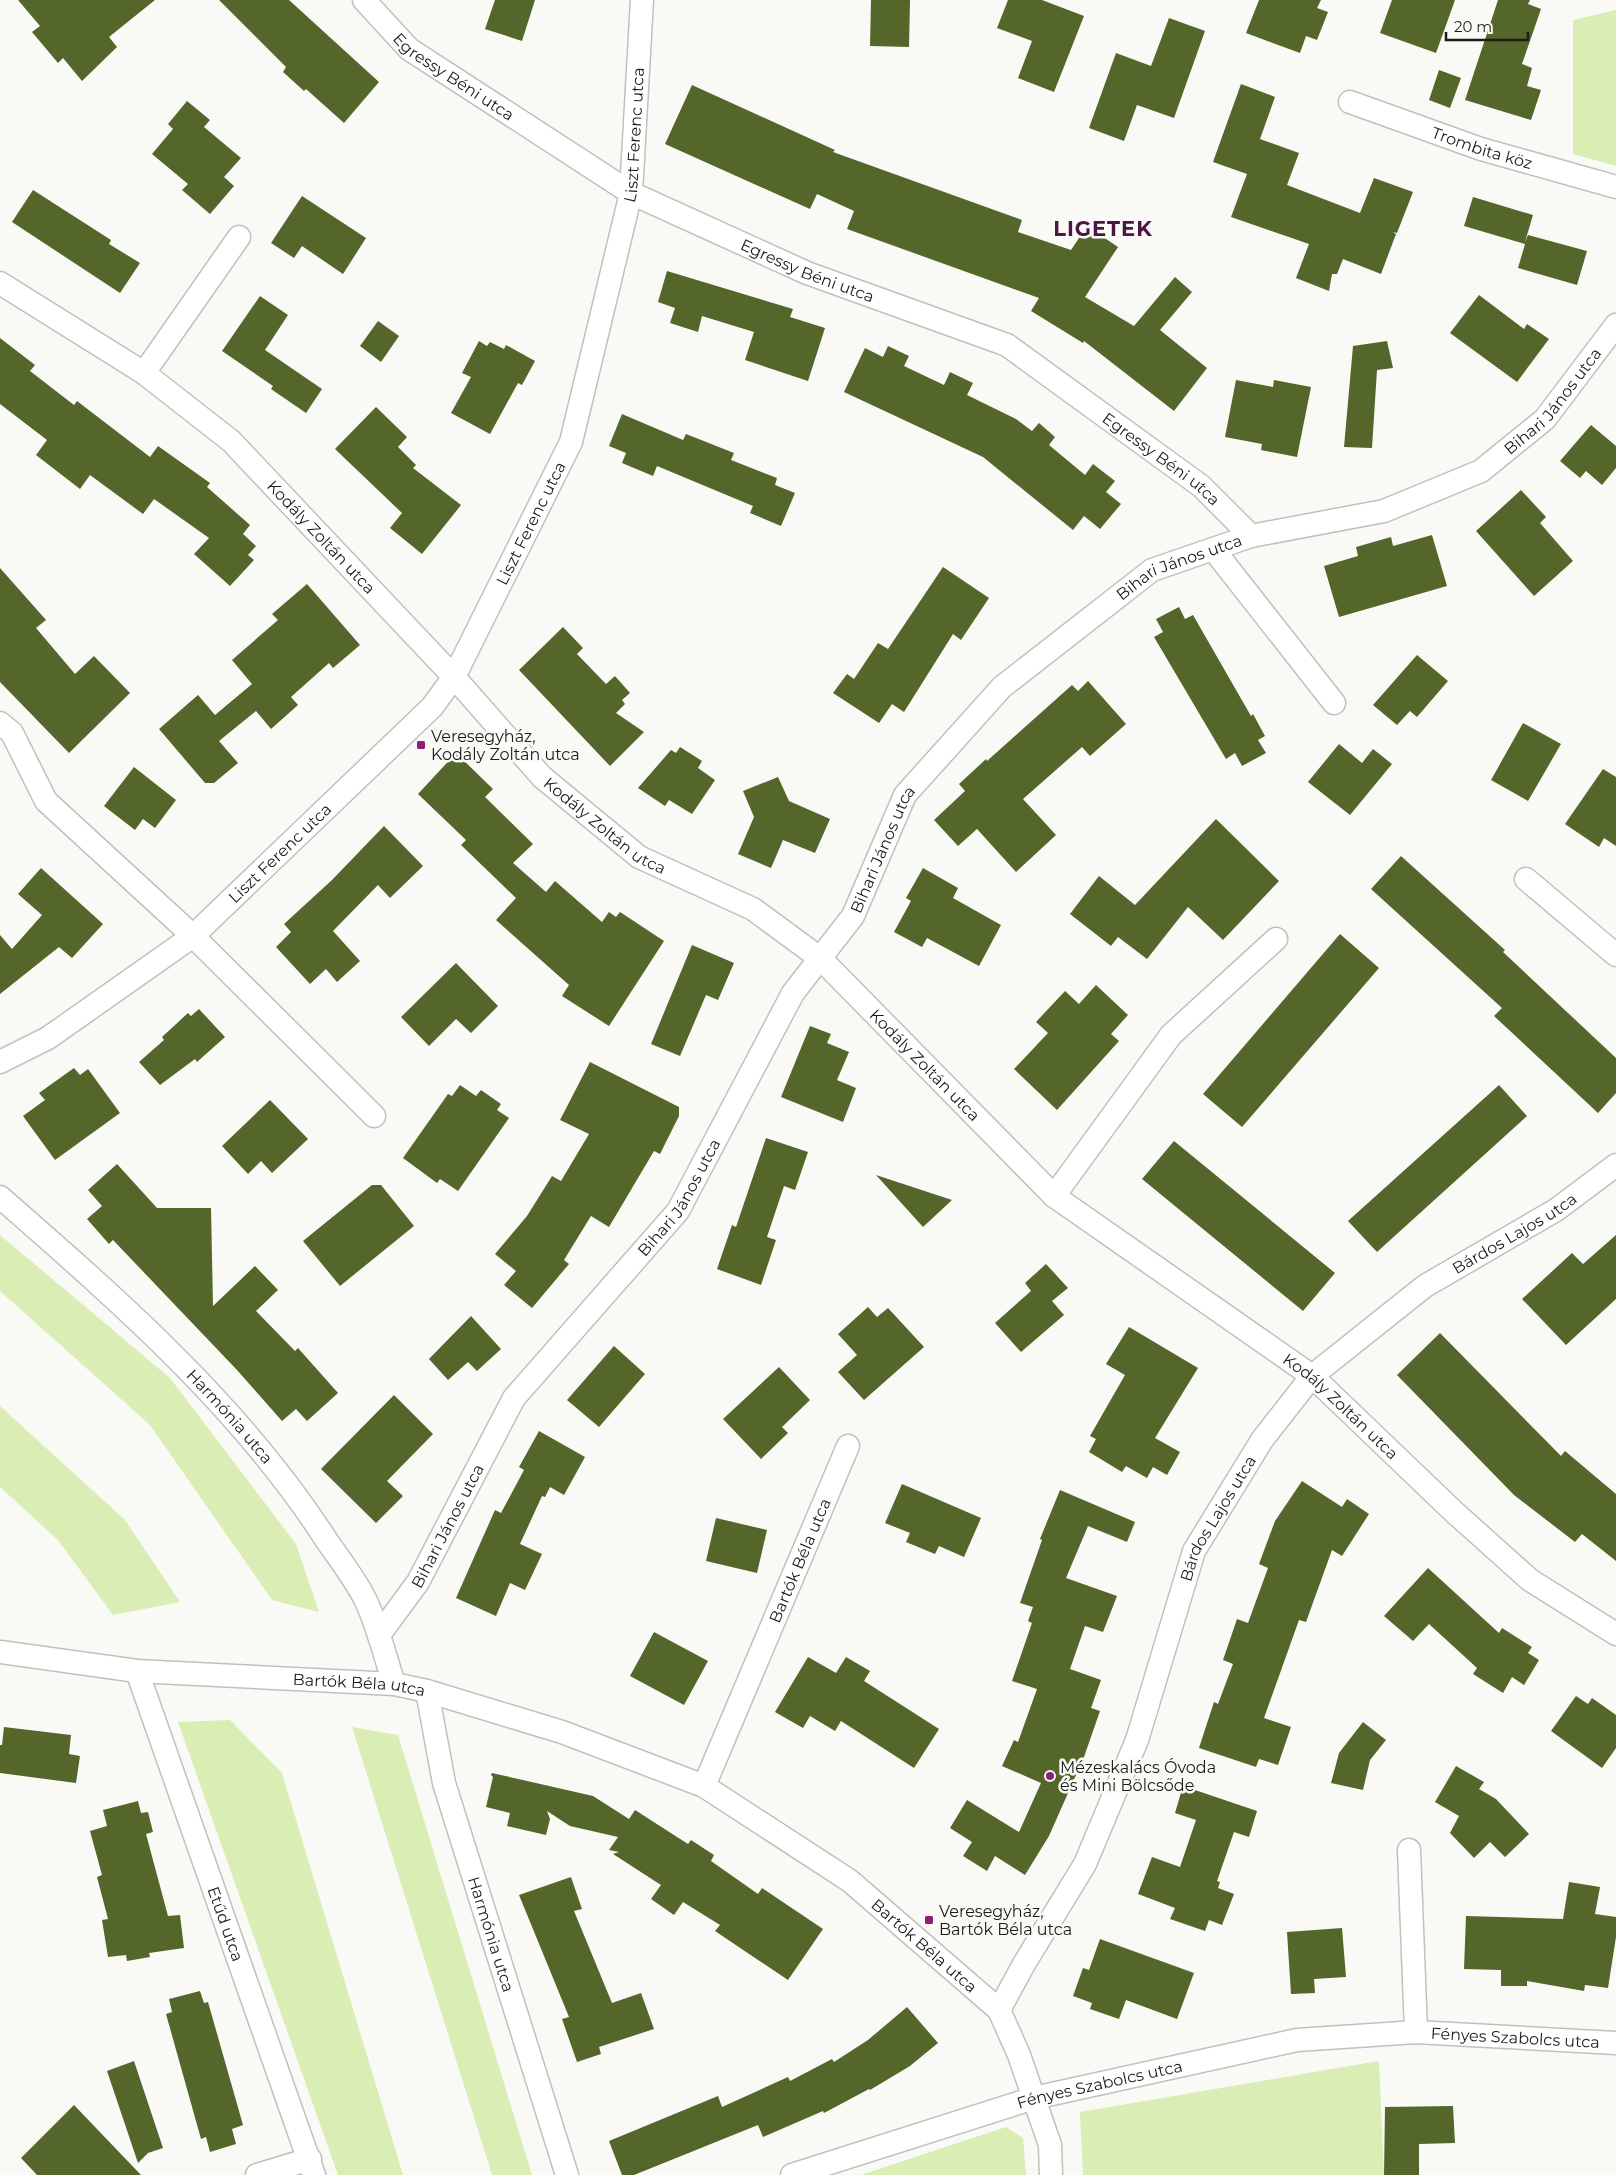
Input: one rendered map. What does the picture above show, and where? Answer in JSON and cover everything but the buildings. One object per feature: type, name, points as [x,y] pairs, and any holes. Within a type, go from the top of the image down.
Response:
[{"type":"street","name":"Egressy Béni utca","points":[[364,0],[409,49],[631,193],[807,274],[1007,346],[1201,486],[1251,536]]},
{"type":"street","name":"Liszt Ferenc utca","points":[[0,1062],[48,1038],[193,936],[432,707],[454,677],[571,442],[631,193],[642,0]]},
{"type":"street","name":"Trombita köz","points":[[1350,102],[1481,149],[1616,187]]},
{"type":"street","points":[[144,373],[240,237]]},
{"type":"street","name":"Kodály Zoltán utca","points":[[0,283],[144,373],[231,442],[454,677],[542,778],[639,857],[753,909],[821,959],[1054,1196],[1312,1376],[1453,1511],[1530,1580],[1616,1634]]},
{"type":"street","name":"Bihari János utca","points":[[379,1635],[418,1582],[514,1398],[678,1211],[793,993],[853,916],[905,795],[1002,688],[1152,570],[1251,536],[1384,511],[1481,472],[1545,419],[1616,325]]},
{"type":"street","points":[[1213,549],[1334,703]]},
{"type":"street","points":[[0,723],[12,733],[46,802],[193,936],[374,1116]]},
{"type":"street","points":[[1526,879],[1616,955]]},
{"type":"street","points":[[1054,1196],[1171,1035],[1276,938]]},
{"type":"street","name":"Bárdos Lajos utca","points":[[999,2010],[1089,1855],[1137,1740],[1194,1551],[1262,1440],[1312,1376],[1425,1286],[1556,1210],[1616,1165]]},
{"type":"street","name":"Harmónia utca","points":[[0,1196],[112,1295],[223,1406],[306,1508],[366,1600],[394,1684]]},
{"type":"street","name":"Bartók Béla utca","points":[[704,1786],[848,1446]]},
{"type":"street","name":"Bartók Béla utca","points":[[0,1652],[137,1671],[394,1684],[426,1691],[562,1732],[704,1786],[850,1881],[999,2010],[1019,2055],[1050,2145],[1051,2175]]},
{"type":"street","name":"Etűd utca","points":[[137,1671],[312,2167]]},
{"type":"street","name":"Harmónia utca","points":[[426,1691],[444,1782],[567,2175]]},
{"type":"street","name":"Fényes Szabolcs utca","points":[[1409,1850],[1416,2032]]},
{"type":"street","name":"Fényes Szabolcs utca","points":[[792,2175],[1034,2098],[1297,2040],[1416,2032],[1616,2043]]},
{"type":"street","points":[[258,2175],[312,2167]]},
{"type":"green space","points":[[1616,10],[1616,166],[1573,154],[1573,20]]},
{"type":"green space","points":[[0,1235],[170,1378],[296,1544],[319,1612],[272,1600],[150,1425],[0,1291]]},
{"type":"green space","points":[[0,1406],[125,1520],[180,1602],[113,1615],[58,1540],[0,1487]]},
{"type":"green space","points":[[230,1720],[282,1773],[403,2175],[338,2175],[178,1722]]},
{"type":"green space","points":[[352,1727],[398,1735],[532,2175],[492,2175]]},
{"type":"green space","points":[[1379,2061],[1384,2175],[1083,2175],[1080,2112]]},
{"type":"green space","points":[[1006,2127],[1023,2138],[1026,2175],[861,2175]]},
{"type":"place","name":"Veresegyház, Kodály Zoltán utca","points":[[421,745]]},
{"type":"place","name":"Mézeskalács Óvoda és Mini Bölcsőde","points":[[1050,1776]]},
{"type":"place","name":"Veresegyház, Bartók Béla utca","points":[[929,1920]]},
{"type":"district","name":"LIGETEK","points":[[1103,228]]}]
